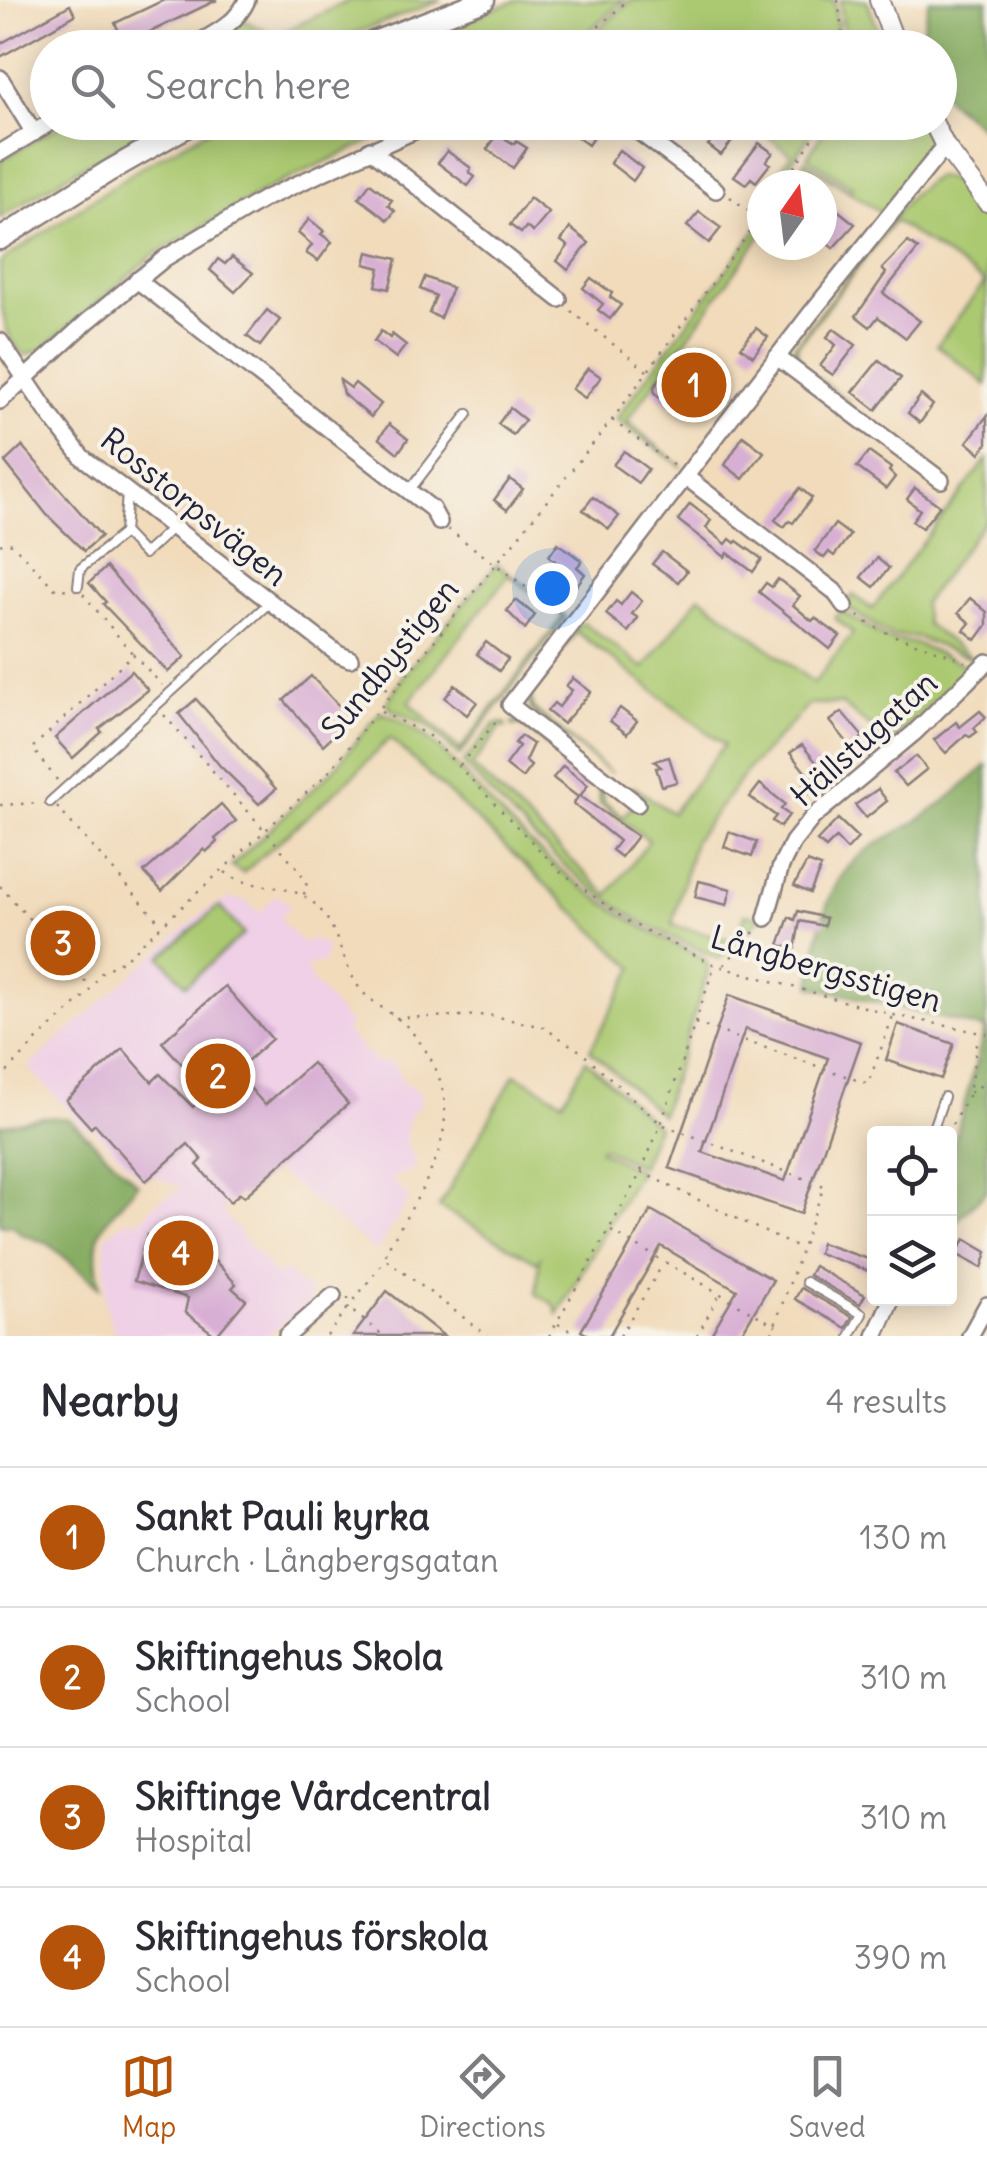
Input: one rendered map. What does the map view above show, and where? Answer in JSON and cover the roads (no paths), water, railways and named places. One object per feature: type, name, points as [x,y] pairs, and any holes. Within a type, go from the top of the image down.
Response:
[{"type":"main road","points":[[405,30],[484,0]]},
{"type":"main road","points":[[0,239],[163,140]]},
{"type":"street","points":[[220,30],[242,12],[247,0]]},
{"type":"street","points":[[879,0],[890,30]]},
{"type":"street","points":[[0,78],[30,126]]},
{"type":"street","points":[[0,153],[30,134]]},
{"type":"street","points":[[0,401],[137,280],[178,250],[264,199],[391,140]]},
{"type":"street","points":[[650,140],[716,190]]},
{"type":"street","points":[[942,140],[987,202]]},
{"type":"street","points":[[637,804],[510,705],[945,146]]},
{"type":"street","points":[[370,149],[559,299]]},
{"type":"street","points":[[137,280],[432,509],[440,522]]},
{"type":"street","name":"Rosstorpsvägen","points":[[0,341],[82,457],[269,604],[338,654],[350,658]]},
{"type":"street","points":[[778,357],[941,480]]},
{"type":"street","points":[[686,477],[834,591],[844,606]]},
{"type":"street","name":"Hällstugatan","points":[[766,918],[781,866],[812,817],[914,732],[982,667]]},
{"type":"street","points":[[288,1336],[334,1296]]},
{"type":"street","points":[[970,1336],[987,1305]]},
{"type":"street","points":[[875,1336],[886,1306]]},
{"type":"lane","points":[[409,491],[468,414]]},
{"type":"lane","points":[[78,586],[80,569],[124,532],[127,493]]},
{"type":"lane","points":[[124,532],[144,554],[173,527]]},
{"type":"lane","points":[[50,802],[269,604]]},
{"type":"lane","points":[[934,1126],[944,1097]]},
{"type":"lane","points":[[806,1282],[862,1314],[850,1336]]},
{"type":"place","name":"Sankt Pauli kyrka","points":[[694,385]]},
{"type":"place","name":"Skiftinge Vårdcentral","points":[[63,943]]},
{"type":"place","name":"Skiftingehus Skola","points":[[218,1076]]},
{"type":"place","name":"Skiftingehus förskola","points":[[181,1253]]}]
